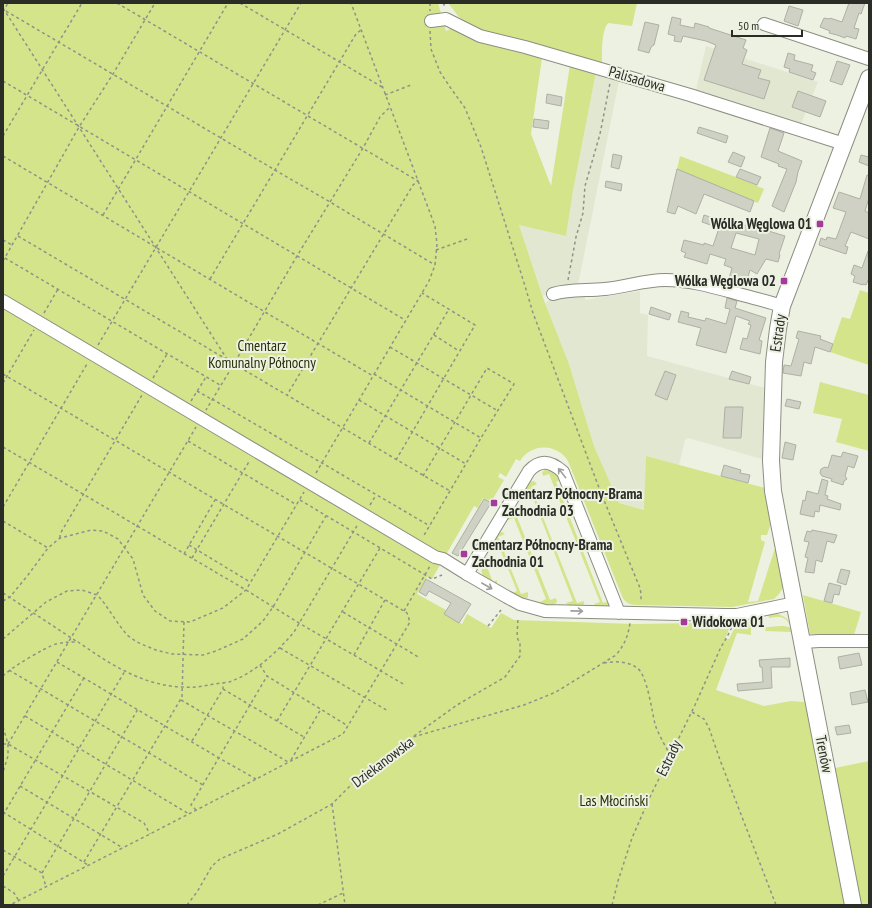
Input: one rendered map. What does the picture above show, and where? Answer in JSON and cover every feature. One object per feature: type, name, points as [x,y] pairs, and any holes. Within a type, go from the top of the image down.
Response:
[{"type":"main road","name":"Estrady","points":[[795,603],[773,491],[771,461],[774,362],[778,329],[782,306],[869,78]]},
{"type":"main road","name":"Trenów","points":[[795,603],[853,905]]},
{"type":"street","name":"Palisadowa","points":[[431,21],[446,19],[480,36],[525,47],[727,106],[844,144]]},
{"type":"street","points":[[764,24],[869,60]]},
{"type":"street","points":[[553,294],[558,292],[604,289],[664,280],[702,284],[782,306]]},
{"type":"street","points":[[3,301],[310,483],[520,604],[545,611],[737,615],[795,603]]},
{"type":"street","points":[[467,574],[529,471],[534,465],[541,463],[553,464],[563,472],[566,478],[619,613]]},
{"type":"street","points":[[803,642],[869,641]]},
{"type":"path","points":[[3,12],[8,3]]},
{"type":"path","points":[[3,136],[82,3]]},
{"type":"path","points":[[117,3],[418,181]]},
{"type":"path","points":[[3,261],[79,127],[113,74],[155,3]]},
{"type":"path","points":[[103,215],[228,3]]},
{"type":"path","points":[[240,3],[382,87]]},
{"type":"path","points":[[3,507],[28,462],[301,3]]},
{"type":"path","points":[[3,601],[10,596],[28,575],[48,548],[60,538],[91,530],[103,531],[118,539],[133,559],[143,596],[155,611],[170,621],[190,622],[223,608],[246,590],[429,282],[435,265],[437,244],[435,226],[350,3]]},
{"type":"path","points":[[430,3],[431,49],[440,72],[465,108],[481,147],[533,313],[601,493],[640,588],[642,607]]},
{"type":"path","points":[[4,9],[435,265]]},
{"type":"path","points":[[210,279],[339,62],[356,34],[361,30]]},
{"type":"path","points":[[574,291],[568,280],[576,237],[583,213],[585,186],[600,134],[612,72]]},
{"type":"path","points":[[3,81],[406,320]]},
{"type":"path","points":[[385,95],[411,85]]},
{"type":"path","points":[[232,367],[380,117],[390,107]]},
{"type":"path","points":[[3,156],[264,312],[401,390],[481,438]]},
{"type":"path","points":[[287,395],[413,185],[418,181]]},
{"type":"path","points":[[18,236],[228,360]]},
{"type":"path","points":[[436,250],[466,239]]},
{"type":"path","points":[[3,240],[12,245]]},
{"type":"path","points":[[5,258],[220,385]]},
{"type":"path","points":[[3,383],[58,289]]},
{"type":"path","points":[[396,460],[475,325],[422,293]]},
{"type":"path","points":[[368,444],[449,309]]},
{"type":"path","points":[[434,335],[460,352]]},
{"type":"path","points":[[390,346],[498,411]]},
{"type":"path","points":[[60,538],[60,534],[83,494],[167,354]]},
{"type":"path","points":[[234,364],[450,492]]},
{"type":"path","points":[[418,546],[514,384],[487,368],[423,476]]},
{"type":"path","points":[[3,374],[404,611],[407,613],[410,622],[343,734],[10,905]]},
{"type":"path","points":[[186,410],[206,377]]},
{"type":"path","points":[[197,391],[430,526]]},
{"type":"path","points":[[359,400],[466,464]]},
{"type":"path","points":[[188,441],[297,505]]},
{"type":"path","points":[[3,447],[404,685]]},
{"type":"path","points":[[192,558],[256,451]]},
{"type":"path","points":[[3,593],[10,596],[124,671],[148,681],[183,688],[231,681],[252,671],[270,658],[294,632],[376,495]]},
{"type":"path","points":[[184,554],[215,500]]},
{"type":"path","points":[[300,500],[432,579],[442,575]]},
{"type":"path","points":[[3,639],[46,602],[67,591],[82,590],[97,595],[127,635],[137,642],[161,652],[172,654],[203,654],[216,651],[243,639],[263,621],[273,607],[326,516]]},
{"type":"path","points":[[3,521],[48,548]]},
{"type":"path","points":[[189,545],[251,582]]},
{"type":"path","points":[[277,721],[380,548]]},
{"type":"path","points":[[404,611],[425,575],[439,558]]},
{"type":"path","points":[[354,655],[385,600]]},
{"type":"path","points":[[488,626],[500,610]]},
{"type":"path","points":[[342,612],[420,658]]},
{"type":"path","points":[[413,737],[457,705],[505,677],[520,656],[520,644],[517,637],[518,618]]},
{"type":"path","name":"Dziekanowska","points":[[187,905],[197,892],[212,866],[220,860],[278,834],[332,804],[363,774],[413,737],[524,705],[556,692],[602,664],[616,655],[624,646],[629,631],[630,621]]},
{"type":"path","points":[[84,862],[181,700],[183,688],[184,622]]},
{"type":"path","name":"Estrady","points":[[612,905],[632,838],[670,755],[728,637]]},
{"type":"path","points":[[3,676],[9,670],[55,644],[78,642]]},
{"type":"path","points":[[280,648],[388,711]]},
{"type":"path","points":[[602,664],[615,661],[626,663],[638,668],[645,682],[655,725],[670,755]]},
{"type":"path","points":[[57,662],[256,779]]},
{"type":"path","points":[[260,665],[267,676],[348,726]]},
{"type":"path","points":[[9,670],[203,785]]},
{"type":"path","points":[[3,876],[124,671]]},
{"type":"path","points":[[196,810],[191,806],[267,676]]},
{"type":"path","points":[[84,678],[3,813],[89,865]]},
{"type":"path","points":[[192,741],[223,689],[223,683]]},
{"type":"path","points":[[223,689],[304,737]]},
{"type":"path","points":[[181,700],[288,762]]},
{"type":"path","points":[[42,873],[138,709]]},
{"type":"path","points":[[290,761],[321,709]]},
{"type":"path","points":[[692,712],[704,719],[709,728],[776,905]]},
{"type":"path","points":[[25,716],[189,814]]},
{"type":"path","points":[[3,727],[8,744],[8,756],[3,772]]},
{"type":"path","points":[[3,744],[8,744],[118,807],[144,823],[150,834]]},
{"type":"path","points":[[20,786],[123,848]]},
{"type":"path","points":[[332,804],[345,905]]},
{"type":"path","points":[[3,850],[42,873],[46,887]]},
{"type":"path","points":[[3,886],[14,893],[19,901]]},
{"type":"path","points":[[318,905],[343,894]]},
{"type":"shaded area","points":[[706,46],[818,82],[801,124],[696,90]]},
{"type":"shaded area","points":[[596,72],[619,81],[578,285],[555,290],[543,296],[519,225],[566,236],[573,191]]},
{"type":"shaded area","points":[[640,291],[640,313],[648,315],[647,356],[765,388],[762,459],[688,438],[685,440],[679,465],[646,456],[645,510],[619,503],[594,446],[569,364],[545,303],[552,298],[585,294],[585,300]]},
{"type":"green space","name":"Cmentarz Komunalny Północny","points":[[3,3],[438,3],[446,31],[452,28],[542,58],[531,134],[551,186],[570,65],[596,72],[573,191],[566,236],[519,225],[545,303],[569,364],[594,446],[619,503],[644,510],[646,456],[765,488],[764,495],[770,497],[772,520],[767,535],[761,535],[761,540],[765,542],[748,602],[758,601],[775,548],[775,540],[784,586],[774,599],[732,607],[636,605],[628,603],[622,596],[568,461],[563,455],[551,448],[537,448],[525,455],[520,461],[516,459],[506,477],[500,473],[498,477],[504,480],[491,502],[483,498],[478,508],[474,506],[432,579],[427,577],[417,594],[446,610],[445,614],[462,624],[467,614],[491,628],[501,613],[514,620],[635,624],[697,623],[697,620],[733,620],[725,639],[729,639],[739,619],[747,618],[748,622],[751,624],[751,635],[737,633],[716,690],[764,706],[791,701],[804,702],[802,684],[804,684],[848,905],[3,905]]},
{"type":"green space","points":[[448,3],[637,3],[632,26],[608,23],[604,31],[602,43],[602,65],[475,30],[459,17]]},
{"type":"green space","points":[[680,156],[764,189],[758,203],[677,169]]},
{"type":"green space","points":[[860,290],[869,293],[869,365],[830,352],[842,317],[850,319]]},
{"type":"green space","points":[[820,382],[869,395],[869,451],[836,442],[842,419],[813,413]]},
{"type":"green space","points":[[545,470],[555,473],[562,479],[556,482],[603,603],[610,601],[608,606],[595,606],[594,604],[600,602],[549,474],[543,476],[542,472]]},
{"type":"green space","points":[[534,481],[537,484],[531,487],[577,603],[584,601],[582,606],[569,606],[566,603],[573,601],[530,490],[523,493],[529,482]]},
{"type":"green space","points":[[517,507],[521,509],[515,512],[550,600],[556,598],[557,602],[551,606],[546,606],[540,602],[546,599],[514,518],[508,520],[510,512]]},
{"type":"green space","points":[[502,532],[505,534],[498,537],[521,594],[528,592],[528,597],[524,599],[510,594],[517,591],[498,544],[492,546],[495,538]]},
{"type":"green space","points":[[485,557],[489,560],[485,562],[493,582],[497,580],[496,585],[487,580],[483,575],[482,564],[483,558]]},
{"type":"green space","points":[[803,595],[861,612],[854,635],[810,634]]},
{"type":"green space","points":[[779,612],[778,614],[788,620],[791,625],[792,632],[765,631],[766,627],[782,626],[791,628],[787,621],[783,618],[769,618],[768,614]]},
{"type":"green space","points":[[869,761],[869,905],[857,905],[833,764],[835,768]]},
{"type":"building","points":[[849,3],[865,3],[861,14],[859,13],[854,28],[859,29],[856,39],[846,36],[845,38],[829,33],[830,31],[820,27],[824,18],[830,18],[842,22]]},
{"type":"building","points":[[789,6],[803,10],[798,26],[784,21]]},
{"type":"building","points":[[672,17],[681,19],[680,25],[694,28],[695,23],[746,40],[743,48],[747,50],[742,64],[761,70],[758,78],[770,81],[764,99],[704,80],[716,45],[706,41],[683,36],[681,42],[674,41],[675,36],[668,34]]},
{"type":"building","points":[[645,22],[659,25],[654,45],[651,47],[649,53],[638,50]]},
{"type":"building","points":[[788,53],[795,55],[794,60],[813,65],[811,71],[816,73],[813,80],[789,72],[790,69],[784,67]]},
{"type":"building","points":[[837,61],[850,65],[842,85],[830,81]]},
{"type":"building","points":[[798,91],[826,101],[820,117],[792,107]]},
{"type":"building","points":[[547,94],[562,97],[561,106],[546,103]]},
{"type":"building","points":[[534,119],[549,121],[548,129],[533,127]]},
{"type":"building","points":[[699,127],[728,136],[726,143],[697,133]]},
{"type":"building","points":[[770,128],[784,133],[778,151],[802,161],[796,182],[784,212],[772,206],[787,169],[761,157]]},
{"type":"building","points":[[733,152],[745,157],[741,167],[728,162]]},
{"type":"building","points":[[613,154],[622,156],[619,169],[611,167]]},
{"type":"building","points":[[861,155],[869,157],[869,166],[859,162]]},
{"type":"building","points":[[677,169],[754,201],[750,212],[704,194],[696,214],[678,206],[675,214],[667,212]]},
{"type":"building","points":[[740,169],[761,177],[757,185],[736,177]]},
{"type":"building","points":[[867,175],[869,175],[869,198],[865,211],[869,213],[869,239],[851,232],[845,246],[848,247],[846,254],[819,245],[821,238],[826,240],[827,237],[836,239],[846,212],[833,208],[839,192],[860,199]]},
{"type":"building","points":[[606,181],[622,184],[621,191],[605,187]]},
{"type":"building","points":[[704,215],[740,227],[741,224],[752,226],[785,236],[778,262],[766,259],[757,274],[750,270],[745,287],[728,282],[732,268],[724,265],[726,259],[710,254],[707,264],[684,257],[686,253],[681,251],[684,240],[713,246],[719,228],[702,222]],"holes":[[[736,233],[759,239],[755,255],[731,248]]]},
{"type":"building","points":[[868,251],[869,278],[866,285],[853,282],[855,276],[851,274],[854,265],[862,268]]},
{"type":"building","points":[[727,298],[737,301],[735,308],[766,318],[759,340],[762,341],[760,354],[740,349],[743,338],[747,339],[751,325],[748,324],[750,321],[736,316],[726,353],[696,345],[701,328],[678,322],[681,311],[689,313],[688,317],[705,321],[706,318],[726,324],[730,309],[725,308]]},
{"type":"building","points":[[651,307],[671,314],[669,320],[649,314]]},
{"type":"building","points":[[798,331],[821,336],[820,339],[833,344],[830,352],[815,347],[811,364],[804,362],[801,376],[783,373],[784,365],[791,366],[799,339],[796,338]]},
{"type":"building","points":[[665,371],[676,375],[667,400],[655,395]]},
{"type":"building","points":[[732,371],[751,377],[749,384],[729,379]]},
{"type":"building","points":[[787,399],[801,402],[799,409],[785,406]]},
{"type":"building","points":[[725,407],[743,407],[741,438],[723,438]]},
{"type":"building","points":[[785,442],[796,445],[793,460],[782,458]]},
{"type":"building","points":[[843,452],[858,456],[854,468],[848,466],[845,476],[847,479],[844,481],[843,485],[831,481],[832,479],[822,476],[820,473],[821,469],[825,467],[828,468],[832,455],[841,457]]},
{"type":"building","points":[[724,465],[741,470],[740,473],[750,475],[748,483],[721,476]]},
{"type":"building","points":[[822,479],[828,481],[825,495],[828,496],[827,499],[841,504],[840,510],[820,505],[819,512],[815,511],[814,517],[800,514],[803,500],[805,501],[807,491],[818,494]]},
{"type":"building","points":[[484,499],[491,503],[458,556],[452,553]]},
{"type":"building","points":[[812,530],[837,535],[834,543],[827,541],[822,562],[816,560],[814,573],[805,572],[808,558],[805,557],[809,542],[804,541],[807,531],[811,532]]},
{"type":"building","points":[[841,569],[850,571],[846,585],[837,582]]},
{"type":"building","points":[[426,579],[471,604],[459,623],[444,614],[451,603],[429,591],[426,596],[419,592]]},
{"type":"building","points":[[829,583],[841,586],[839,595],[834,594],[832,603],[824,601]]},
{"type":"building","points":[[859,653],[862,665],[840,669],[838,657]]},
{"type":"building","points":[[790,658],[790,667],[771,667],[772,688],[738,691],[737,684],[763,682],[762,667],[760,667],[759,660]]},
{"type":"building","points":[[865,690],[868,702],[852,705],[850,693]]},
{"type":"building","points":[[849,725],[851,733],[837,735],[835,727]]},
{"type":"place","name":"Wólka Węglowa 01","points":[[820,224]]},
{"type":"place","name":"Wólka Węglowa 02","points":[[784,281]]},
{"type":"place","name":"Cmentarz Północny-Brama Zachodnia 03","points":[[494,503]]},
{"type":"place","name":"Cmentarz Północny-Brama Zachodnia 01","points":[[464,554]]},
{"type":"place","name":"Widokowa 01","points":[[684,622]]},
{"type":"park label","name":"Las Młociński","points":[[614,801]]}]
